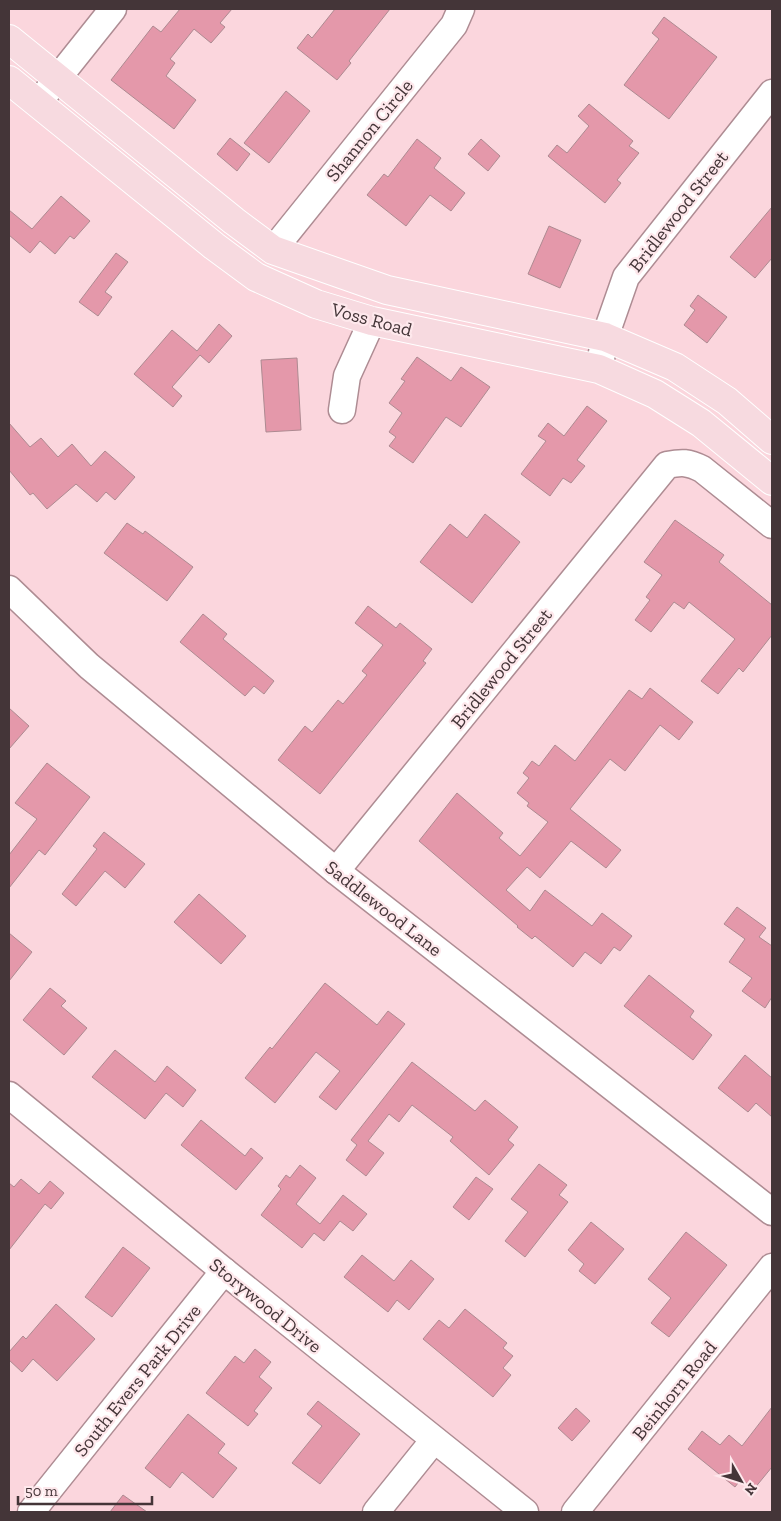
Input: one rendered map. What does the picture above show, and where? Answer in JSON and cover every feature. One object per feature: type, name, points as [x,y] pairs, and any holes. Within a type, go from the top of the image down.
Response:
[{"type":"main road","name":"Voss Road","points":[[9,39],[234,221],[273,250],[387,290],[605,337],[676,367],[727,401],[772,440]]},
{"type":"main road","name":"Voss Road","points":[[9,80],[214,246],[256,277],[316,304],[372,321],[599,369],[655,394],[693,418],[772,481]]},
{"type":"main road","points":[[214,246],[234,221]]},
{"type":"street","points":[[38,103],[113,9]]},
{"type":"street","name":"Shannon Circle","points":[[273,250],[454,25],[461,9]]},
{"type":"street","name":"Bridlewood Street","points":[[599,369],[605,337],[626,277],[772,93]]},
{"type":"street","points":[[342,410],[347,376],[372,321]]},
{"type":"street","name":"Bridlewood Street","points":[[336,871],[667,465],[680,462],[690,463],[702,469],[772,525]]},
{"type":"street","name":"Saddlewood Lane","points":[[9,589],[90,666],[336,871],[772,1212]]},
{"type":"street","name":"Storywood Drive","points":[[9,1095],[224,1271],[525,1512]]},
{"type":"street","name":"Beinhorn Road","points":[[575,1512],[772,1267]]},
{"type":"street","name":"South Evers Park Drive","points":[[31,1512],[224,1271]]},
{"type":"street","points":[[376,1512],[434,1440]]},
{"type":"building","points":[[180,9],[232,9],[220,23],[225,27],[211,43],[194,29],[170,59],[175,63],[166,76],[196,100],[174,129],[111,80],[153,26],[161,32]]},
{"type":"building","points":[[335,9],[390,9],[349,61],[351,63],[337,80],[297,48],[308,34],[312,38]]},
{"type":"building","points":[[664,17],[717,57],[669,119],[624,85],[659,39],[652,33]]},
{"type":"building","points":[[286,91],[310,111],[269,163],[244,143]]},
{"type":"building","points":[[589,104],[633,141],[629,146],[639,153],[617,180],[621,183],[605,203],[548,156],[557,145],[567,153],[589,126],[578,116]]},
{"type":"building","points":[[230,138],[250,154],[237,171],[217,154]]},
{"type":"building","points":[[417,139],[441,158],[434,168],[465,193],[451,211],[430,195],[406,226],[367,195],[384,174],[388,177]]},
{"type":"building","points":[[481,139],[500,156],[488,171],[468,154]]},
{"type":"building","points":[[61,196],[90,221],[74,239],[70,236],[55,254],[40,241],[30,253],[9,235],[9,210],[32,229]]},
{"type":"building","points":[[772,207],[772,258],[755,278],[730,257]]},
{"type":"building","points":[[549,226],[581,240],[560,288],[528,274]]},
{"type":"building","points":[[116,253],[128,262],[105,292],[112,297],[98,316],[79,302]]},
{"type":"building","points":[[698,295],[727,317],[707,343],[684,325],[695,310],[690,306]]},
{"type":"building","points":[[219,324],[232,336],[209,363],[200,355],[172,387],[182,396],[173,407],[134,374],[172,330],[197,351]]},
{"type":"building","points":[[417,357],[451,381],[461,367],[490,387],[461,427],[446,417],[413,463],[389,446],[396,437],[389,432],[402,413],[389,403],[405,381],[401,379]]},
{"type":"building","points":[[297,358],[301,430],[266,432],[261,360]]},
{"type":"building","points":[[587,406],[607,421],[577,460],[585,466],[571,483],[563,478],[550,496],[521,474],[546,441],[538,436],[548,423],[564,436]]},
{"type":"building","points":[[9,423],[30,447],[41,438],[58,457],[72,444],[91,466],[105,451],[135,477],[115,500],[106,492],[97,502],[76,484],[47,509],[33,493],[30,495],[9,470]]},
{"type":"building","points":[[485,514],[520,542],[472,603],[420,562],[450,524],[467,538]]},
{"type":"building","points":[[675,520],[724,555],[719,562],[772,605],[772,635],[743,672],[739,668],[718,694],[701,681],[735,639],[689,602],[684,609],[674,602],[651,632],[635,620],[650,600],[646,597],[662,575],[644,562]]},
{"type":"building","points":[[127,523],[143,534],[145,531],[193,567],[167,601],[104,553]]},
{"type":"building","points":[[368,606],[396,628],[400,623],[432,649],[423,661],[426,663],[320,794],[278,760],[305,726],[312,732],[338,700],[343,704],[367,675],[362,671],[383,645],[355,623]]},
{"type":"building","points":[[203,614],[227,634],[223,639],[274,681],[264,694],[254,686],[245,696],[180,642]]},
{"type":"building","points":[[650,688],[693,722],[679,740],[660,725],[625,771],[610,759],[570,809],[621,850],[606,868],[571,841],[540,878],[527,867],[506,890],[530,911],[545,890],[592,926],[602,913],[632,936],[620,951],[614,947],[601,964],[585,952],[573,967],[535,936],[532,939],[517,927],[419,841],[457,793],[503,833],[499,838],[520,856],[548,822],[527,806],[529,803],[517,793],[529,778],[523,773],[532,761],[539,766],[555,745],[575,761],[629,690],[642,699]]},
{"type":"building","points":[[9,708],[29,726],[9,749]]},
{"type":"building","points":[[47,763],[90,797],[45,855],[39,850],[9,888],[9,855],[37,819],[15,803]]},
{"type":"building","points":[[104,832],[145,864],[125,888],[105,871],[76,906],[62,894],[97,849],[93,846]]},
{"type":"building","points":[[199,894],[246,936],[221,964],[174,922]]},
{"type":"building","points":[[737,907],[766,928],[759,937],[772,946],[772,997],[765,1008],[742,991],[752,978],[729,962],[745,939],[724,924]]},
{"type":"building","points":[[9,933],[32,952],[9,981]]},
{"type":"building","points":[[649,975],[694,1011],[690,1017],[712,1035],[693,1060],[624,1006]]},
{"type":"building","points":[[325,983],[377,1025],[388,1011],[405,1024],[336,1110],[319,1097],[340,1071],[316,1052],[275,1103],[245,1078],[270,1047],[272,1049]]},
{"type":"building","points":[[50,988],[66,1001],[61,1006],[87,1028],[64,1055],[23,1020]]},
{"type":"building","points":[[115,1050],[155,1082],[167,1066],[196,1090],[183,1107],[166,1093],[145,1119],[92,1077]]},
{"type":"building","points":[[745,1055],[772,1078],[772,1117],[756,1103],[748,1112],[718,1088]]},
{"type":"building","points":[[412,1062],[475,1111],[485,1100],[518,1127],[508,1140],[514,1145],[489,1175],[450,1141],[453,1137],[412,1105],[399,1122],[389,1114],[368,1141],[384,1153],[366,1176],[346,1160],[357,1145],[351,1140]]},
{"type":"building","points":[[201,1120],[245,1156],[251,1148],[263,1158],[236,1190],[181,1145]]},
{"type":"building","points":[[539,1164],[567,1185],[559,1195],[568,1202],[525,1257],[505,1241],[528,1212],[511,1199]]},
{"type":"building","points":[[300,1165],[316,1178],[296,1204],[320,1224],[343,1195],[367,1214],[353,1231],[340,1221],[324,1241],[314,1233],[302,1248],[261,1215],[281,1189],[278,1186],[286,1175],[290,1178]]},
{"type":"building","points":[[476,1177],[493,1189],[469,1220],[453,1207]]},
{"type":"building","points":[[21,1179],[39,1194],[50,1181],[64,1193],[51,1209],[45,1204],[9,1250],[9,1183],[14,1187]]},
{"type":"building","points":[[591,1222],[624,1249],[595,1284],[579,1271],[584,1264],[568,1250]]},
{"type":"building","points":[[686,1232],[727,1265],[669,1337],[651,1323],[671,1298],[648,1279]]},
{"type":"building","points":[[123,1247],[150,1268],[112,1317],[85,1297]]},
{"type":"building","points":[[362,1255],[394,1281],[411,1260],[434,1279],[409,1310],[397,1300],[388,1312],[344,1277]]},
{"type":"building","points":[[56,1304],[95,1339],[57,1381],[33,1359],[22,1372],[9,1360],[9,1352],[23,1336],[26,1339]]},
{"type":"building","points":[[465,1309],[507,1343],[503,1348],[513,1356],[503,1368],[511,1375],[493,1397],[423,1339],[439,1320],[449,1328]]},
{"type":"building","points":[[255,1349],[271,1362],[259,1377],[272,1388],[254,1411],[258,1414],[248,1426],[206,1393],[235,1356],[244,1363]]},
{"type":"building","points":[[318,1401],[360,1434],[320,1484],[292,1463],[322,1426],[307,1414]]},
{"type":"building","points":[[772,1407],[772,1467],[754,1489],[741,1479],[735,1487],[688,1449],[702,1431],[720,1445],[729,1435],[742,1446]]},
{"type":"building","points":[[576,1408],[590,1421],[572,1441],[558,1428]]},
{"type":"building","points":[[188,1414],[225,1444],[218,1453],[237,1468],[213,1498],[182,1472],[170,1488],[145,1468]]},
{"type":"building","points":[[123,1495],[147,1512],[110,1512]]}]
